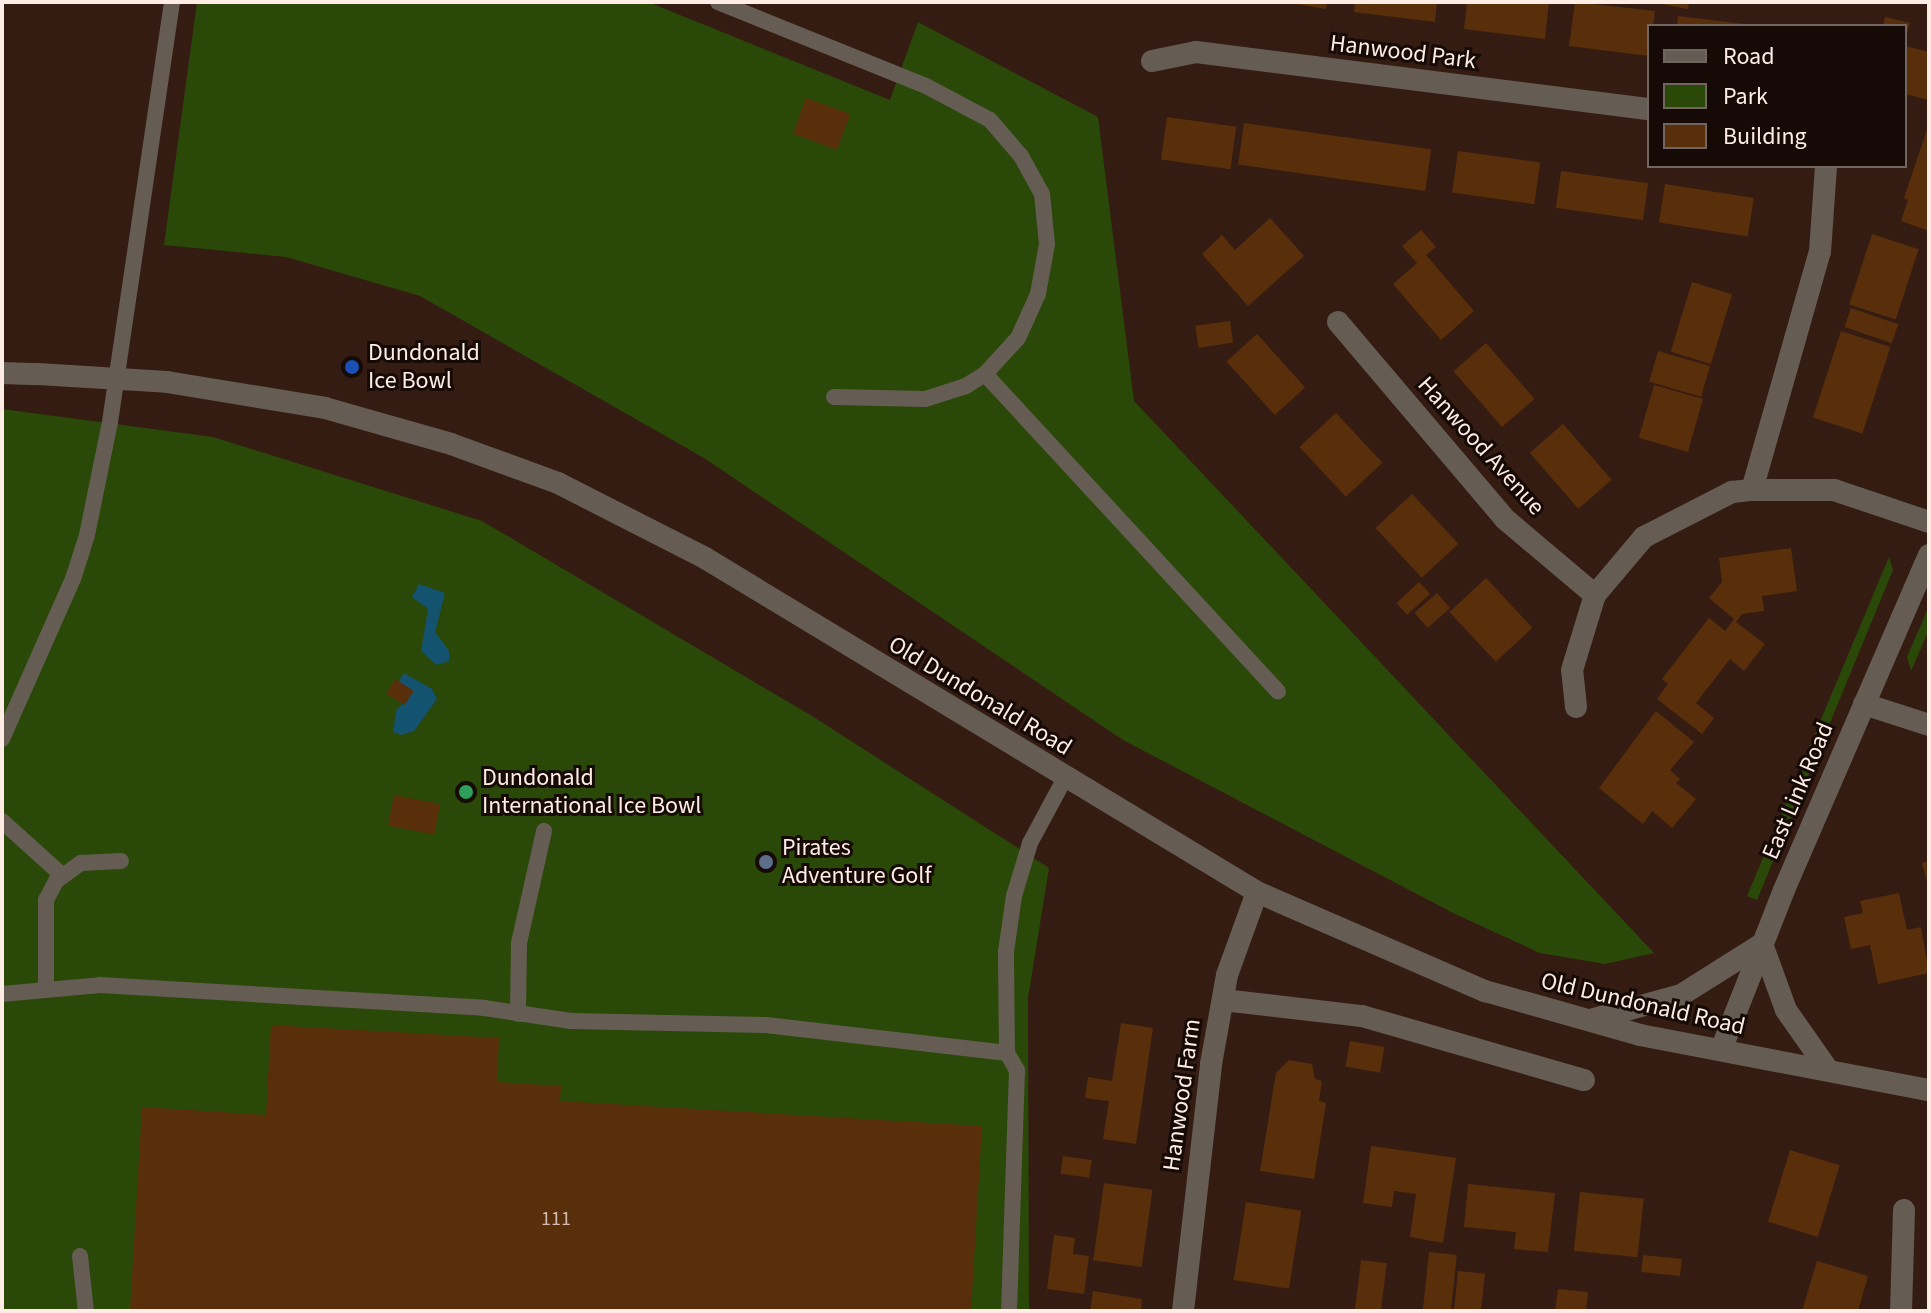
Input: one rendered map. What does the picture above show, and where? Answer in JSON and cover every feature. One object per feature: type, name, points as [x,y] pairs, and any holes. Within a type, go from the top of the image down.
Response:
[{"type":"street","name":"Hanwood Park","points":[[1152,61],[1196,52],[1647,109]]},
{"type":"street","points":[[1752,490],[1820,252],[1826,168]]},
{"type":"street","name":"Hanwood Avenue","points":[[1338,322],[1505,519],[1595,595]]},
{"type":"street","name":"Old Dundonald Road","points":[[2,373],[167,382],[325,408],[451,444],[558,483],[705,558],[1257,892],[1485,991],[1581,1022],[1929,1090]]},
{"type":"street","points":[[1576,707],[1572,670],[1595,595],[1644,537],[1732,492],[1752,490],[1834,490],[1929,522]]},
{"type":"street","name":"East Link Road","points":[[1721,1050],[1762,944],[1929,555]]},
{"type":"street","points":[[1864,704],[1929,725]]},
{"type":"street","name":"Hanwood Farm","points":[[1183,1311],[1200,1140],[1223,1000],[1257,892]]},
{"type":"street","points":[[1581,1022],[1681,995],[1762,944],[1786,1010],[1828,1070]]},
{"type":"street","points":[[1223,1000],[1362,1016],[1584,1080]]},
{"type":"street","points":[[1901,1311],[1904,1210]]},
{"type":"lane","points":[[2,739],[73,579],[87,535],[110,422],[172,2]]},
{"type":"lane","points":[[718,2],[926,86],[990,120],[1021,156],[1042,194],[1047,244],[1038,294],[1018,338],[985,374],[966,386],[925,399],[834,397]]},
{"type":"lane","points":[[985,374],[1278,691]]},
{"type":"lane","points":[[1009,1311],[1017,1070],[1007,1053],[1006,952],[1014,896],[1030,843],[1065,778]]},
{"type":"lane","points":[[2,821],[62,875]]},
{"type":"lane","points":[[518,1014],[519,943],[544,831]]},
{"type":"lane","points":[[46,989],[46,900],[62,875],[81,863],[121,861]]},
{"type":"lane","points":[[2,994],[100,985],[518,1014],[571,1021],[766,1025],[1007,1053]]},
{"type":"lane","points":[[80,1256],[86,1311]]},
{"type":"green space","points":[[197,2],[648,2],[890,100],[918,22],[1098,117],[1134,401],[1654,953],[1605,964],[1540,953],[1455,914],[1123,740],[704,458],[420,296],[286,257],[164,245]]},
{"type":"green space","name":"Dundonald International Ice Bowl","points":[[2,409],[213,437],[482,521],[812,716],[1049,868],[1028,998],[1029,1311],[2,1311]]},
{"type":"green space","points":[[1889,557],[1893,570],[1757,900],[1747,896]]},
{"type":"green space","points":[[1929,606],[1929,630],[1911,671],[1907,657]]},
{"type":"water","points":[[419,584],[445,593],[435,632],[449,651],[449,661],[436,665],[421,651],[428,609],[412,597]]},
{"type":"water","points":[[404,673],[432,689],[437,699],[414,731],[401,735],[393,732],[396,711],[413,692],[398,682]]},
{"type":"building","points":[[1285,2],[1327,2],[1326,9]]},
{"type":"building","points":[[1355,2],[1437,2],[1435,22],[1354,12]]},
{"type":"building","points":[[1467,2],[1549,2],[1545,39],[1464,29]]},
{"type":"building","points":[[1575,2],[1655,11],[1653,24],[1647,24],[1647,56],[1569,46]]},
{"type":"building","points":[[1651,2],[1689,2],[1688,9]]},
{"type":"building","points":[[1678,16],[1744,24],[1677,24]]},
{"type":"building","points":[[1885,17],[1910,23],[1907,34],[1907,24],[1883,24]]},
{"type":"building","points":[[1907,46],[1929,52],[1929,100],[1907,94]]},
{"type":"building","points":[[806,98],[850,114],[837,150],[793,134]]},
{"type":"building","points":[[1167,117],[1236,127],[1230,169],[1161,160]]},
{"type":"building","points":[[1244,123],[1431,149],[1425,191],[1238,165]]},
{"type":"building","points":[[1929,124],[1929,231],[1901,221],[1908,200],[1904,198]]},
{"type":"building","points":[[1458,151],[1540,163],[1534,204],[1452,193]]},
{"type":"building","points":[[1561,171],[1648,183],[1643,220],[1556,208]]},
{"type":"building","points":[[1665,184],[1754,198],[1748,237],[1659,223]]},
{"type":"building","points":[[1270,218],[1304,256],[1248,306],[1202,254],[1222,235],[1235,250]]},
{"type":"building","points":[[1421,230],[1436,247],[1426,255],[1474,311],[1441,340],[1393,284],[1417,263],[1402,246]]},
{"type":"building","points":[[1872,234],[1919,249],[1896,320],[1849,304]]},
{"type":"building","points":[[1692,282],[1732,294],[1711,364],[1671,352]]},
{"type":"building","points":[[1851,308],[1898,324],[1892,343],[1844,327]]},
{"type":"building","points":[[1230,321],[1233,343],[1198,348],[1195,326]]},
{"type":"building","points":[[1841,331],[1890,347],[1862,434],[1813,418]]},
{"type":"building","points":[[1257,334],[1305,388],[1275,415],[1227,361]]},
{"type":"building","points":[[1486,343],[1535,399],[1502,427],[1454,371]]},
{"type":"building","points":[[1658,351],[1710,366],[1701,397],[1649,382]]},
{"type":"building","points":[[1654,385],[1703,399],[1688,452],[1639,438]]},
{"type":"building","points":[[1336,413],[1382,463],[1346,497],[1299,447]]},
{"type":"building","points":[[1563,424],[1612,480],[1578,509],[1530,453]]},
{"type":"building","points":[[1412,494],[1458,544],[1422,578],[1375,528]]},
{"type":"building","points":[[1791,548],[1797,591],[1762,596],[1764,611],[1742,614],[1736,622],[1765,644],[1744,671],[1730,659],[1696,703],[1714,718],[1702,734],[1657,699],[1668,684],[1662,679],[1709,618],[1725,631],[1734,619],[1709,598],[1722,582],[1719,558]]},
{"type":"building","points":[[1486,578],[1532,628],[1496,662],[1449,612]]},
{"type":"building","points":[[1419,582],[1430,594],[1407,615],[1396,603]]},
{"type":"building","points":[[1437,593],[1450,608],[1427,628],[1414,613]]},
{"type":"building","points":[[395,679],[414,691],[405,705],[386,693]]},
{"type":"building","points":[[1656,711],[1694,742],[1670,770],[1680,779],[1676,783],[1696,799],[1672,828],[1652,811],[1643,824],[1599,788]]},
{"type":"building","points":[[394,795],[440,804],[434,834],[388,825]]},
{"type":"building","points":[[1929,861],[1929,885],[1928,885],[1922,863]]},
{"type":"building","points":[[1899,893],[1907,930],[1921,927],[1929,973],[1878,984],[1870,945],[1851,949],[1844,917],[1863,913],[1860,901]]},
{"type":"building","points":[[1121,1023],[1153,1028],[1136,1144],[1103,1139],[1109,1101],[1085,1098],[1088,1077],[1112,1081]]},
{"type":"building","points":[[271,1025],[499,1038],[497,1082],[561,1086],[560,1101],[982,1126],[971,1311],[130,1311],[142,1107],[266,1115]]},
{"type":"building","points":[[1350,1041],[1384,1047],[1380,1073],[1345,1067]]},
{"type":"building","points":[[1289,1060],[1312,1064],[1315,1079],[1322,1081],[1319,1101],[1326,1103],[1314,1179],[1260,1171],[1276,1073]]},
{"type":"building","points":[[1371,1146],[1456,1158],[1443,1243],[1410,1237],[1416,1194],[1394,1191],[1392,1207],[1363,1203]]},
{"type":"building","points":[[1790,1150],[1840,1165],[1818,1237],[1768,1222]]},
{"type":"building","points":[[1063,1156],[1092,1160],[1089,1178],[1060,1174]]},
{"type":"building","points":[[1104,1183],[1153,1190],[1142,1267],[1093,1260]]},
{"type":"building","points":[[1468,1184],[1555,1193],[1548,1252],[1514,1249],[1516,1232],[1464,1227]]},
{"type":"building","points":[[1580,1192],[1644,1199],[1637,1257],[1574,1251]]},
{"type":"building","points":[[1246,1202],[1301,1211],[1289,1289],[1234,1280]]},
{"type":"building","points":[[1054,1235],[1075,1238],[1073,1254],[1089,1256],[1084,1294],[1047,1289]]},
{"type":"building","points":[[1429,1252],[1457,1255],[1451,1311],[1423,1311]]},
{"type":"building","points":[[1643,1255],[1682,1259],[1680,1276],[1641,1272]]},
{"type":"building","points":[[1361,1260],[1387,1263],[1381,1311],[1355,1310]]},
{"type":"building","points":[[1817,1261],[1868,1276],[1858,1311],[1802,1311]]},
{"type":"building","points":[[1458,1271],[1485,1274],[1481,1311],[1454,1311]]},
{"type":"building","points":[[1558,1289],[1588,1292],[1586,1311],[1555,1311]]},
{"type":"building","points":[[1093,1291],[1142,1299],[1141,1311],[1090,1311]]},
{"type":"place","name":"Dundonald Ice Bowl","points":[[352,367]]},
{"type":"place","name":"Dundonald International Ice Bowl","points":[[466,792]]},
{"type":"place","name":"Pirates Adventure Golf","points":[[766,862]]}]
